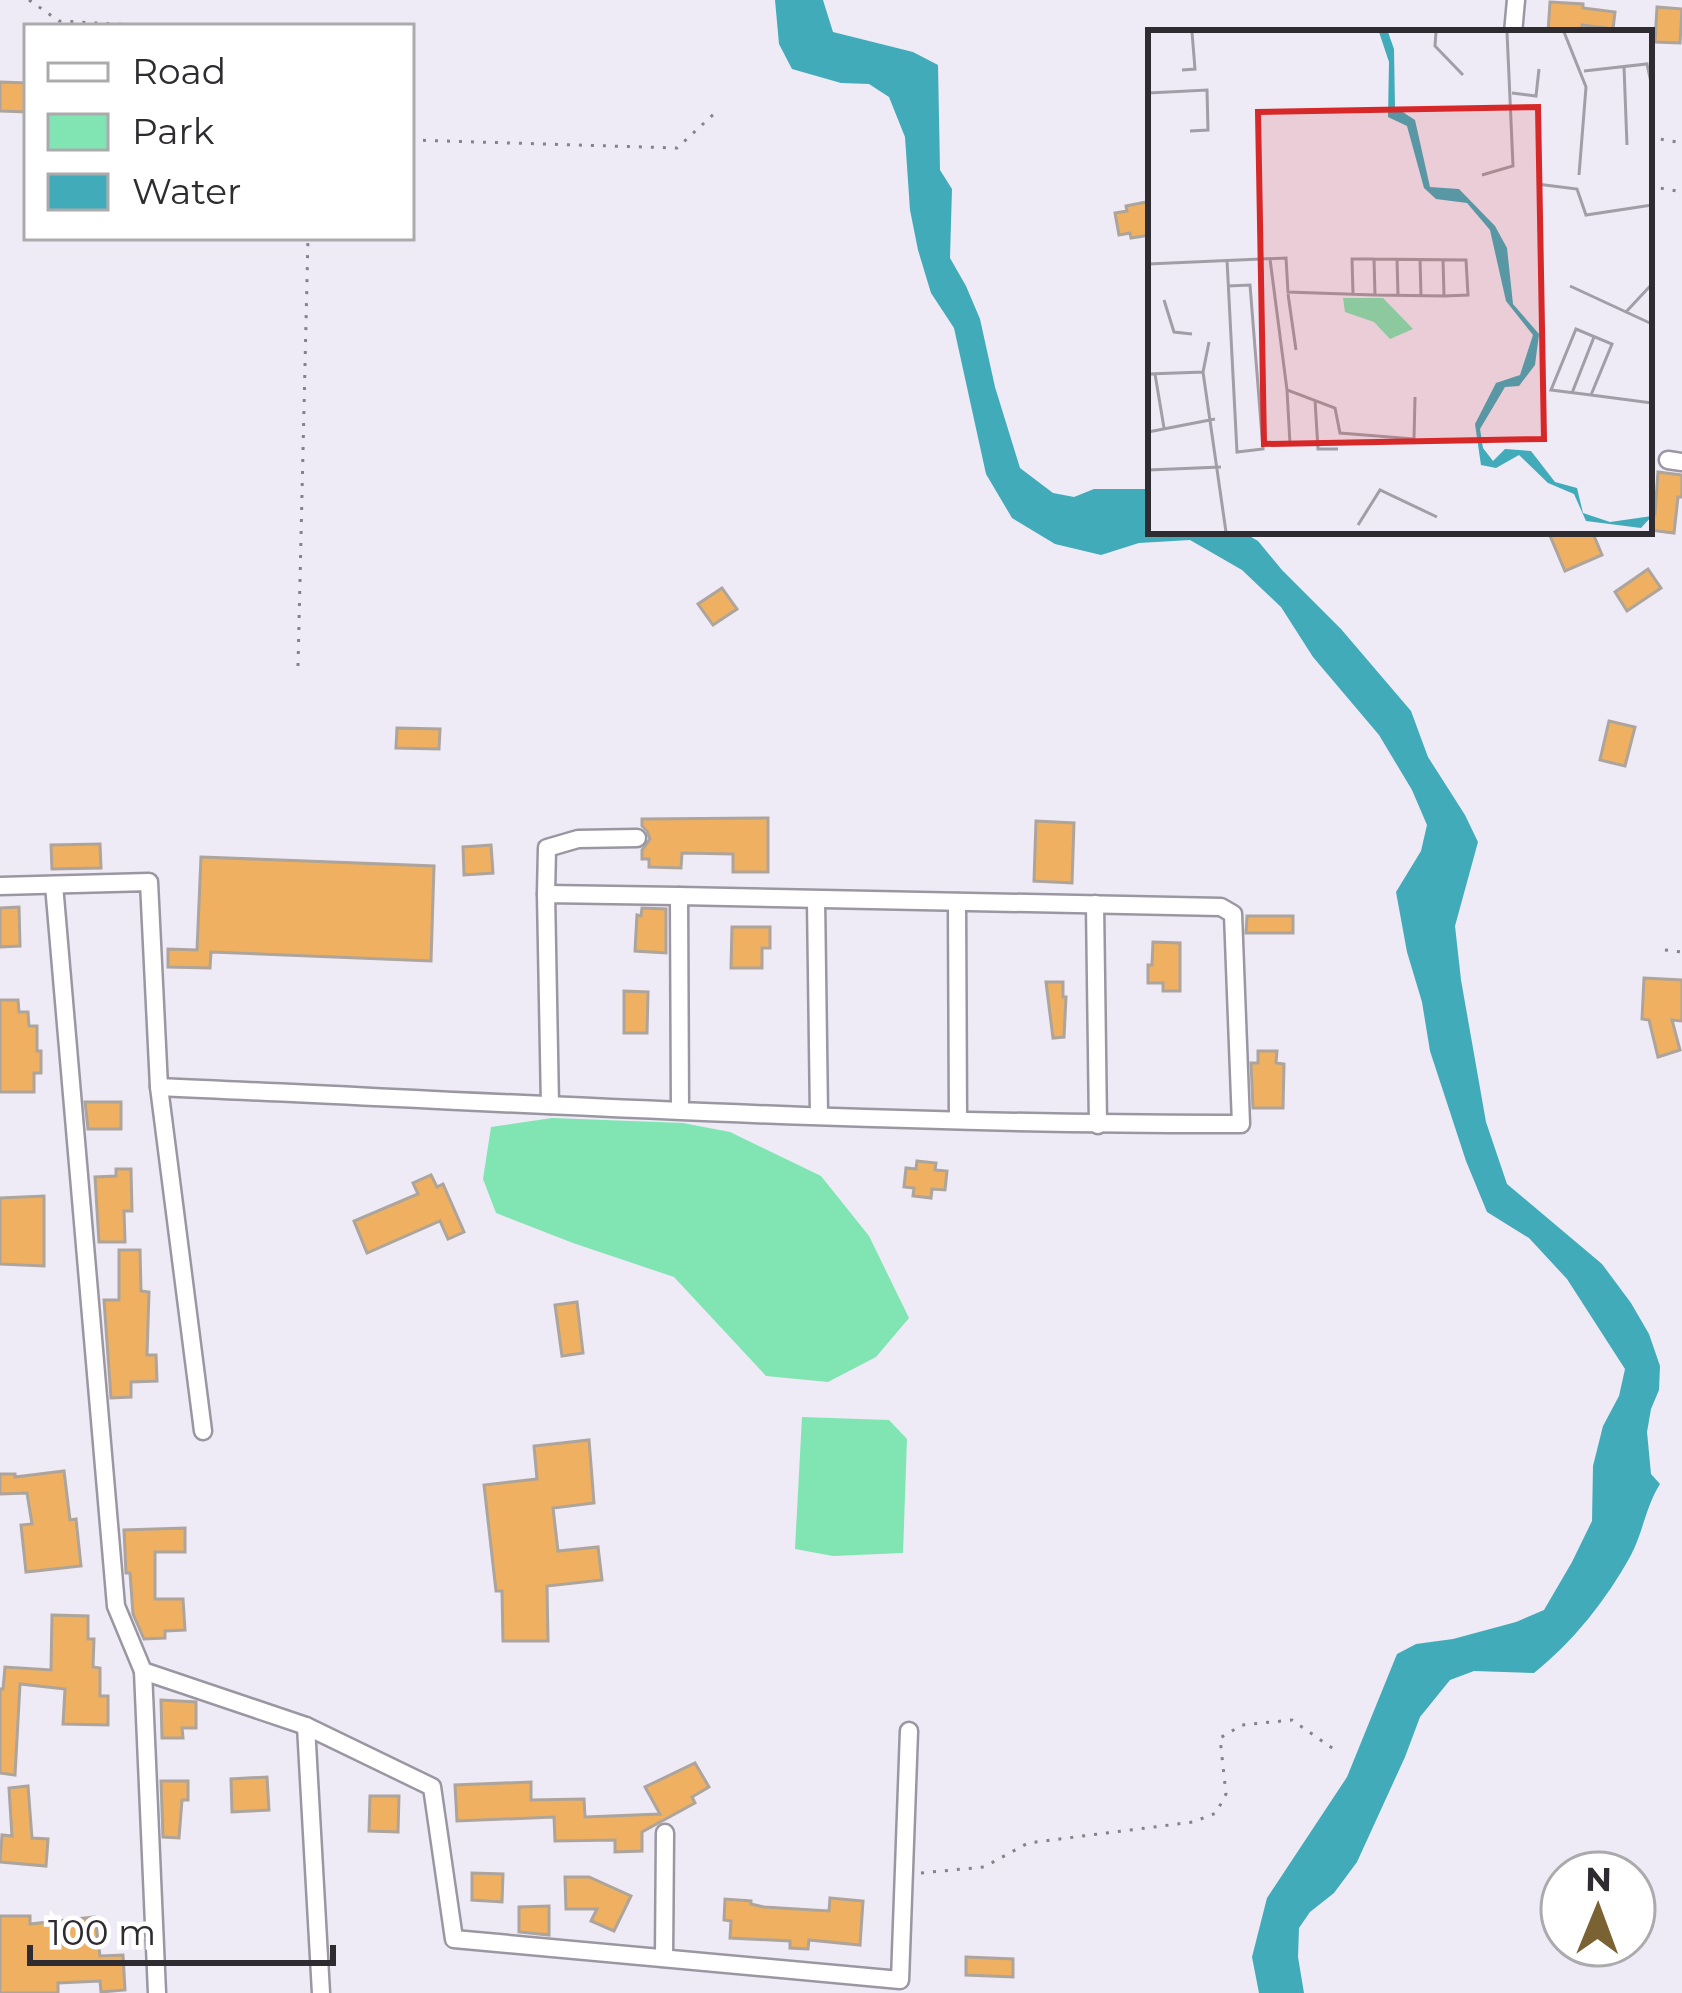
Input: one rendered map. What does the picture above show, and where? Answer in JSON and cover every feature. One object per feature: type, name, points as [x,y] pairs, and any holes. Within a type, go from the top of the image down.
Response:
[{"type":"street","points":[[1513,30],[1516,0]]},
{"type":"street","points":[[550,1105],[547,848],[578,839],[637,838]]},
{"type":"street","points":[[0,886],[148,882],[159,1087],[203,1431]]},
{"type":"street","points":[[54,885],[116,1606],[143,1671],[157,1993]]},
{"type":"street","points":[[159,1087],[680,1111],[1098,1125],[1241,1124],[1233,914],[1221,907],[546,894]]},
{"type":"street","points":[[679,896],[680,1111]]},
{"type":"street","points":[[816,900],[819,1115]]},
{"type":"street","points":[[957,902],[958,1120]]},
{"type":"street","points":[[1096,904],[1098,1125]]},
{"type":"street","points":[[143,1671],[306,1726],[431,1786],[454,1939],[900,1980],[910,1731]]},
{"type":"street","points":[[306,1726],[322,1993]]},
{"type":"street","points":[[664,1958],[665,1833]]},
{"type":"path","points":[[29,0],[59,21],[116,24]]},
{"type":"path","points":[[414,140],[677,148],[716,112]]},
{"type":"path","points":[[1652,138],[1682,143]]},
{"type":"path","points":[[1652,187],[1682,192]]},
{"type":"path","points":[[298,666],[308,240]]},
{"type":"path","points":[[1665,950],[1682,952]]},
{"type":"path","points":[[902,1880],[923,1871],[984,1867],[1028,1843],[1193,1822],[1216,1813],[1226,1794],[1220,1738],[1242,1725],[1292,1720],[1335,1750]]},
{"type":"green space","points":[[552,1118],[683,1123],[730,1132],[821,1176],[869,1236],[909,1318],[876,1357],[828,1382],[766,1376],[674,1277],[496,1213],[483,1179],[491,1127]]},
{"type":"green space","points":[[802,1417],[889,1420],[907,1439],[903,1553],[833,1556],[795,1549]]},
{"type":"water","points":[[775,0],[823,0],[833,32],[913,52],[938,65],[940,170],[952,189],[950,258],[980,319],[1020,468],[1053,493],[1074,497],[1094,489],[1148,489],[1148,534],[1246,534],[1258,541],[1411,711],[1428,757],[1478,842],[1455,926],[1486,1122],[1507,1184],[1602,1264],[1649,1334],[1660,1366],[1659,1390],[1647,1432],[1651,1474],[1660,1484],[1631,1555],[1588,1619],[1534,1673],[1474,1671],[1450,1680],[1420,1717],[1357,1862],[1299,1928],[1304,1993],[1259,1993],[1252,1957],[1267,1898],[1347,1777],[1397,1654],[1416,1644],[1453,1639],[1544,1610],[1592,1521],[1593,1466],[1625,1369],[1567,1279],[1529,1238],[1487,1212],[1466,1161],[1430,1051],[1396,892],[1421,851],[1427,825],[1379,735],[1313,657],[1281,607],[1242,570],[1190,540],[1139,543],[1101,555],[1055,544],[1012,518],[986,474],[954,328],[931,293],[918,250],[905,137],[889,97],[869,84],[841,83],[792,69],[779,44]]},
{"type":"building","points":[[1550,2],[1615,12],[1613,29],[1582,25],[1581,30],[1548,30]]},
{"type":"building","points":[[1657,7],[1682,9],[1680,43],[1655,42]]},
{"type":"building","points":[[0,82],[24,83],[24,112],[0,111]]},
{"type":"building","points":[[1148,202],[1148,235],[1119,235],[1115,213],[1127,211],[1126,206]]},
{"type":"building","points":[[1658,472],[1682,475],[1674,533],[1652,530]]},
{"type":"building","points":[[1549,534],[1593,534],[1602,555],[1565,571]]},
{"type":"building","points":[[1648,569],[1661,588],[1627,611],[1615,592]]},
{"type":"building","points":[[722,588],[737,609],[713,625],[698,604]]},
{"type":"building","points":[[1609,721],[1635,727],[1625,766],[1600,760]]},
{"type":"building","points":[[397,728],[440,729],[439,749],[396,748]]},
{"type":"building","points":[[768,818],[768,872],[733,872],[733,854],[682,853],[681,868],[649,867],[649,859],[642,859],[650,839],[642,819]]},
{"type":"building","points":[[1036,821],[1074,823],[1072,883],[1034,881]]},
{"type":"building","points":[[100,844],[101,868],[52,869],[51,845]]},
{"type":"building","points":[[491,845],[493,873],[464,875],[463,847]]},
{"type":"building","points":[[201,857],[434,866],[431,961],[211,952],[210,968],[168,967],[168,949],[197,950]]},
{"type":"building","points":[[19,907],[20,946],[0,947],[0,908]]},
{"type":"building","points":[[642,908],[666,909],[666,953],[635,951],[637,915],[641,916]]},
{"type":"building","points":[[1247,916],[1293,916],[1293,933],[1246,933]]},
{"type":"building","points":[[732,927],[770,927],[770,948],[762,948],[762,968],[731,968]]},
{"type":"building","points":[[1153,942],[1180,943],[1180,991],[1163,991],[1163,983],[1148,983]]},
{"type":"building","points":[[1644,978],[1682,980],[1682,1021],[1672,1020],[1680,1050],[1658,1057],[1649,1020],[1642,1019]]},
{"type":"building","points":[[1046,982],[1063,982],[1064,1037],[1053,1038]]},
{"type":"building","points":[[624,991],[648,992],[647,1033],[624,1033]]},
{"type":"building","points":[[0,1000],[18,1000],[19,1012],[28,1012],[29,1026],[37,1026],[41,1073],[34,1073],[34,1092],[0,1092]]},
{"type":"building","points":[[1258,1051],[1277,1051],[1276,1063],[1284,1064],[1283,1108],[1253,1108],[1251,1063],[1258,1063]]},
{"type":"building","points":[[85,1102],[121,1102],[121,1129],[88,1129]]},
{"type":"building","points":[[917,1161],[936,1163],[935,1170],[947,1171],[945,1190],[932,1189],[931,1198],[913,1196],[914,1188],[904,1187],[906,1168],[916,1169]]},
{"type":"building","points":[[116,1169],[131,1169],[132,1211],[124,1211],[125,1242],[99,1242],[95,1177],[116,1176]]},
{"type":"building","points":[[431,1175],[437,1187],[443,1184],[464,1232],[448,1239],[440,1221],[367,1253],[354,1221],[418,1194],[413,1183]]},
{"type":"building","points":[[44,1196],[44,1266],[0,1264],[0,1198]]},
{"type":"building","points":[[119,1250],[140,1250],[141,1291],[149,1292],[147,1355],[156,1355],[157,1381],[131,1382],[131,1397],[111,1398],[104,1300],[119,1300]]},
{"type":"building","points":[[577,1302],[583,1353],[562,1356],[555,1305]]},
{"type":"building","points":[[589,1440],[594,1503],[553,1508],[558,1551],[598,1547],[602,1580],[547,1586],[548,1641],[503,1641],[502,1591],[496,1591],[484,1485],[537,1479],[534,1446]]},
{"type":"building","points":[[64,1471],[81,1566],[26,1572],[21,1525],[32,1524],[27,1493],[0,1494],[0,1474],[15,1477]]},
{"type":"building","points":[[185,1528],[185,1552],[155,1552],[155,1599],[183,1599],[185,1630],[144,1639],[133,1614],[124,1530]]},
{"type":"building","points":[[52,1615],[88,1616],[88,1639],[94,1639],[93,1667],[100,1668],[100,1696],[108,1696],[108,1725],[63,1724],[65,1689],[20,1684],[15,1775],[0,1773],[0,1689],[5,1667],[51,1670]]},
{"type":"building","points":[[161,1700],[196,1702],[196,1728],[182,1728],[183,1738],[162,1738]]},
{"type":"building","points":[[695,1763],[709,1787],[692,1797],[695,1803],[642,1832],[642,1851],[615,1852],[615,1840],[555,1841],[554,1817],[457,1821],[455,1785],[531,1782],[531,1800],[584,1799],[585,1817],[660,1814],[645,1787]]},
{"type":"building","points":[[267,1777],[269,1810],[232,1812],[231,1779]]},
{"type":"building","points":[[161,1781],[188,1781],[179,1838],[163,1837]]},
{"type":"building","points":[[28,1786],[32,1838],[48,1839],[46,1866],[0,1862],[2,1835],[12,1836],[9,1788]]},
{"type":"building","points":[[370,1796],[399,1796],[398,1832],[369,1831]]},
{"type":"building","points":[[472,1873],[503,1874],[502,1902],[472,1900]]},
{"type":"building","points":[[565,1877],[589,1877],[631,1896],[614,1931],[591,1921],[597,1909],[566,1909]]},
{"type":"building","points":[[830,1898],[863,1901],[860,1945],[809,1940],[808,1949],[790,1948],[790,1941],[730,1938],[731,1921],[724,1920],[725,1899],[829,1911]]},
{"type":"building","points":[[549,1906],[549,1935],[519,1932],[519,1907]]},
{"type":"building","points":[[0,1916],[30,1916],[30,1924],[95,1917],[100,1956],[123,1955],[125,1990],[101,1992],[100,1981],[58,1983],[58,1993],[0,1993]]},
{"type":"building","points":[[966,1957],[1013,1959],[1013,1977],[966,1975]]}]
